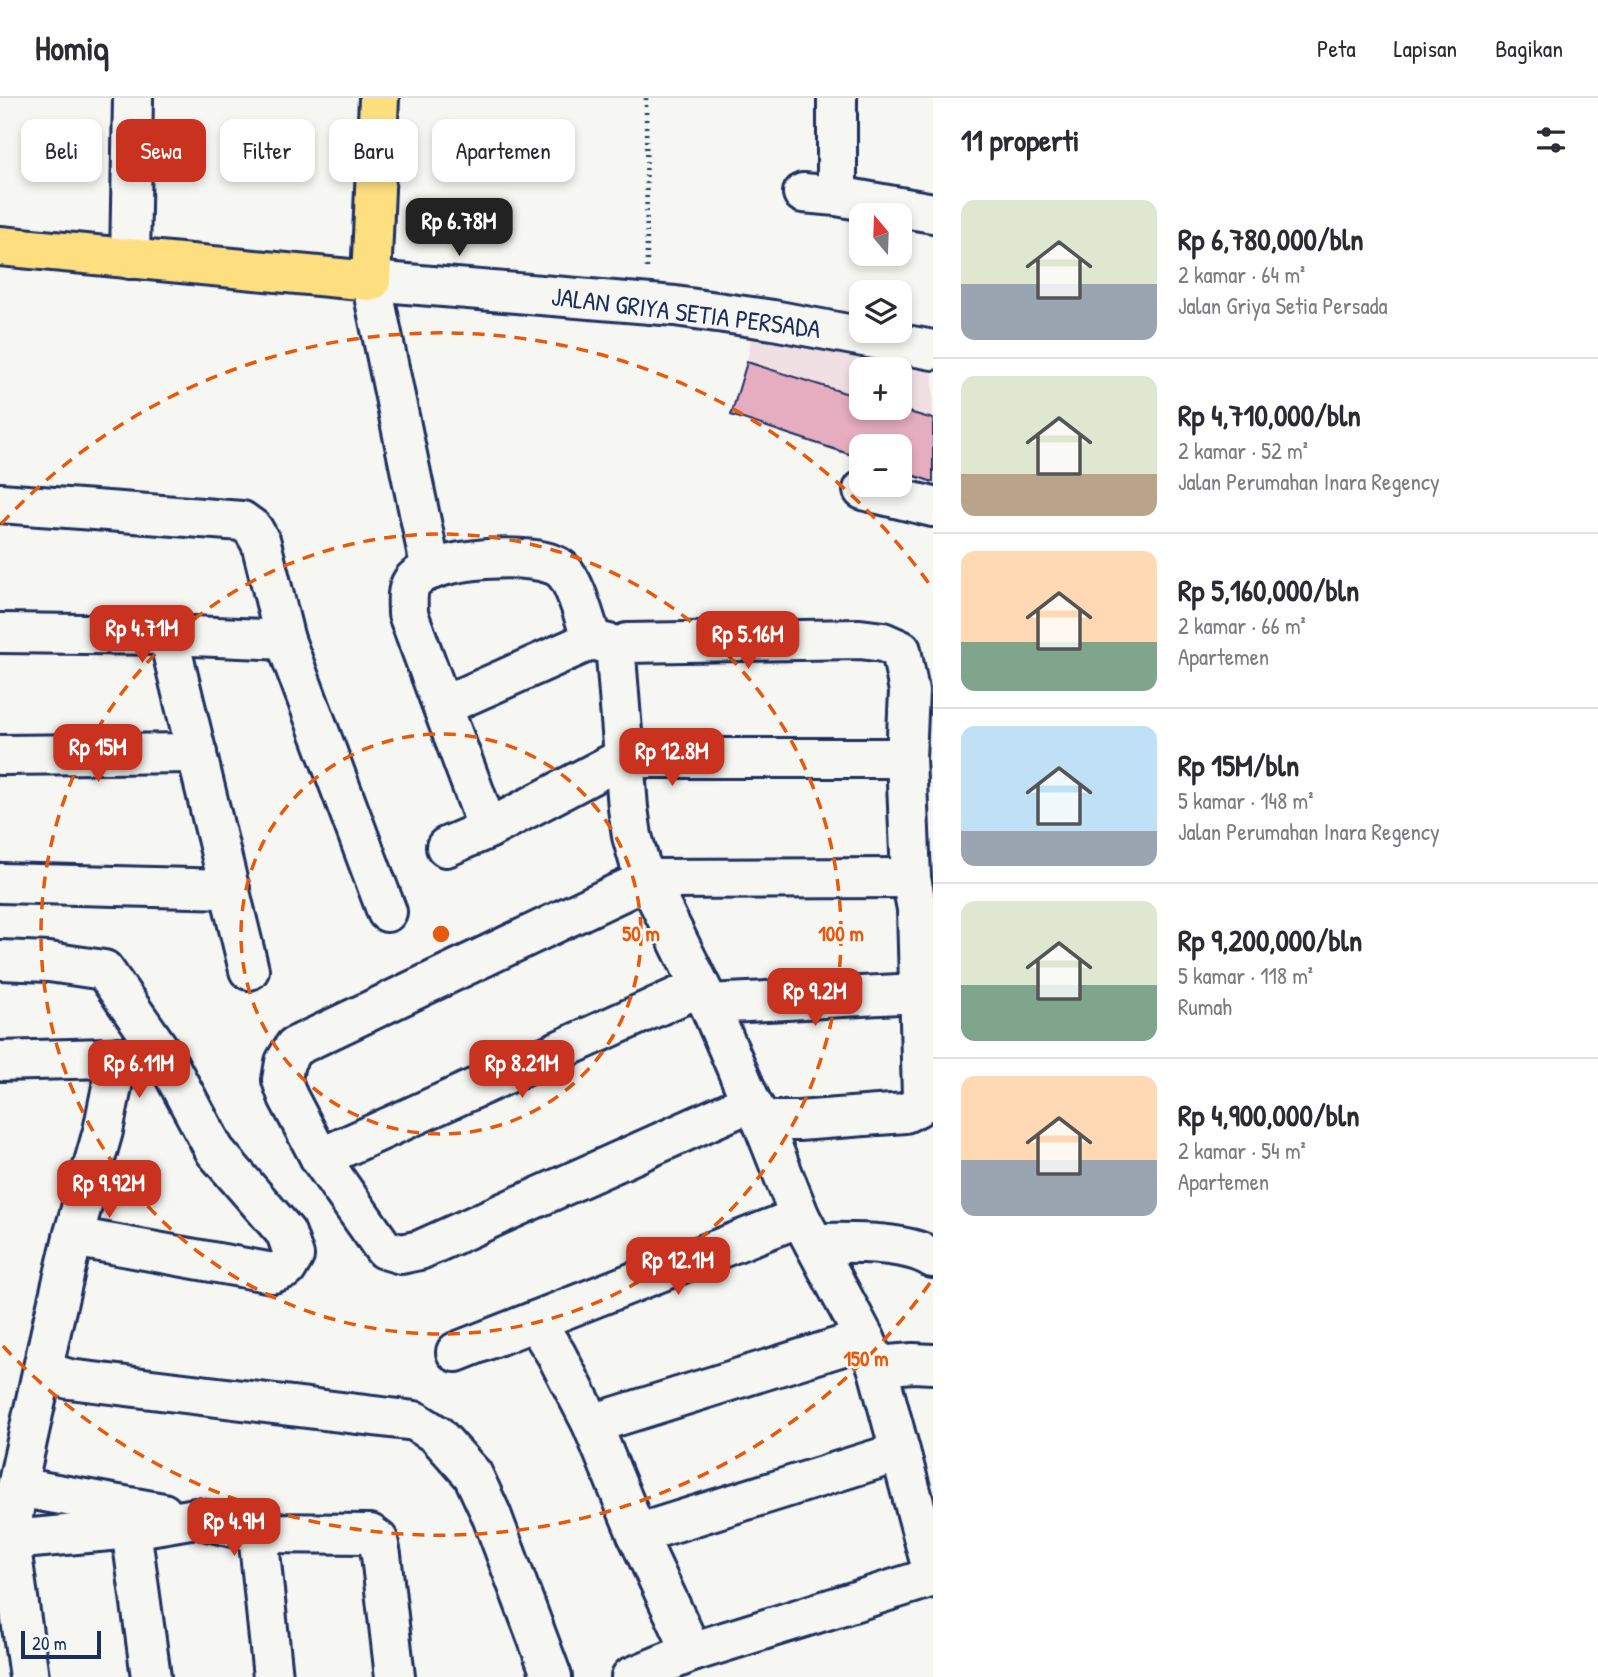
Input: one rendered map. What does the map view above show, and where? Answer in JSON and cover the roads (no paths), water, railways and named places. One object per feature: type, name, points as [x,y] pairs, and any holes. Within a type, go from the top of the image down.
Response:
[{"type":"main road","points":[[0,246],[381,282],[379,98]]},
{"type":"street","points":[[130,259],[133,98]]},
{"type":"street","points":[[837,98],[820,195],[933,213]]},
{"type":"street","points":[[381,282],[430,570]]},
{"type":"street","name":"JALAN GRIYA SETIA PERSADA","points":[[381,282],[648,304],[773,320],[932,346]]},
{"type":"street","points":[[889,497],[933,507]]},
{"type":"street","points":[[0,503],[242,521],[253,529],[261,543],[285,640],[387,912]]},
{"type":"street","points":[[488,829],[408,614],[408,591],[411,583],[421,573],[430,570],[497,557],[548,562],[562,569],[606,643],[617,656],[632,836],[640,864],[705,996],[807,1230],[871,1352],[933,1575],[692,1652],[631,1677]]},
{"type":"street","points":[[0,633],[168,635],[285,640]]},
{"type":"street","points":[[168,635],[249,970]]},
{"type":"street","points":[[443,706],[606,643],[860,639],[883,642],[901,650],[909,691],[906,758],[911,878],[917,909],[922,1097],[917,1107],[905,1113],[799,1121],[756,1112],[420,1250],[401,1254],[384,1249],[320,1158],[288,1097],[282,1080],[285,1062],[294,1047],[648,879],[911,878]]},
{"type":"street","points":[[0,755],[197,753]]},
{"type":"street","points":[[446,847],[488,829],[624,758],[906,758]]},
{"type":"street","points":[[0,883],[230,889]]},
{"type":"street","points":[[0,960],[59,962],[104,970],[164,1056],[215,1151],[286,1233],[294,1256],[287,1268],[273,1273],[73,1237]]},
{"type":"street","points":[[320,1158],[705,996],[918,993]]},
{"type":"street","points":[[0,1061],[164,1056]]},
{"type":"street","points":[[29,1677],[5,1540],[73,1237],[103,1131],[118,1057]]},
{"type":"street","points":[[456,1352],[535,1321],[807,1230],[925,1253],[933,1258]]},
{"type":"street","points":[[535,1321],[556,1354],[592,1424],[637,1534],[692,1652]]},
{"type":"street","points":[[592,1424],[871,1352],[913,1363],[933,1364]]},
{"type":"street","points":[[43,1371],[69,1379],[415,1421],[438,1435],[473,1475],[491,1514],[552,1677]]},
{"type":"street","points":[[637,1534],[900,1452]]},
{"type":"street","points":[[16,1487],[196,1518],[258,1534],[370,1534],[378,1541],[384,1573],[394,1677]]},
{"type":"street","points":[[5,1540],[131,1529],[196,1518]]},
{"type":"street","points":[[131,1529],[151,1677]]},
{"type":"street","points":[[258,1534],[273,1677]]}]
